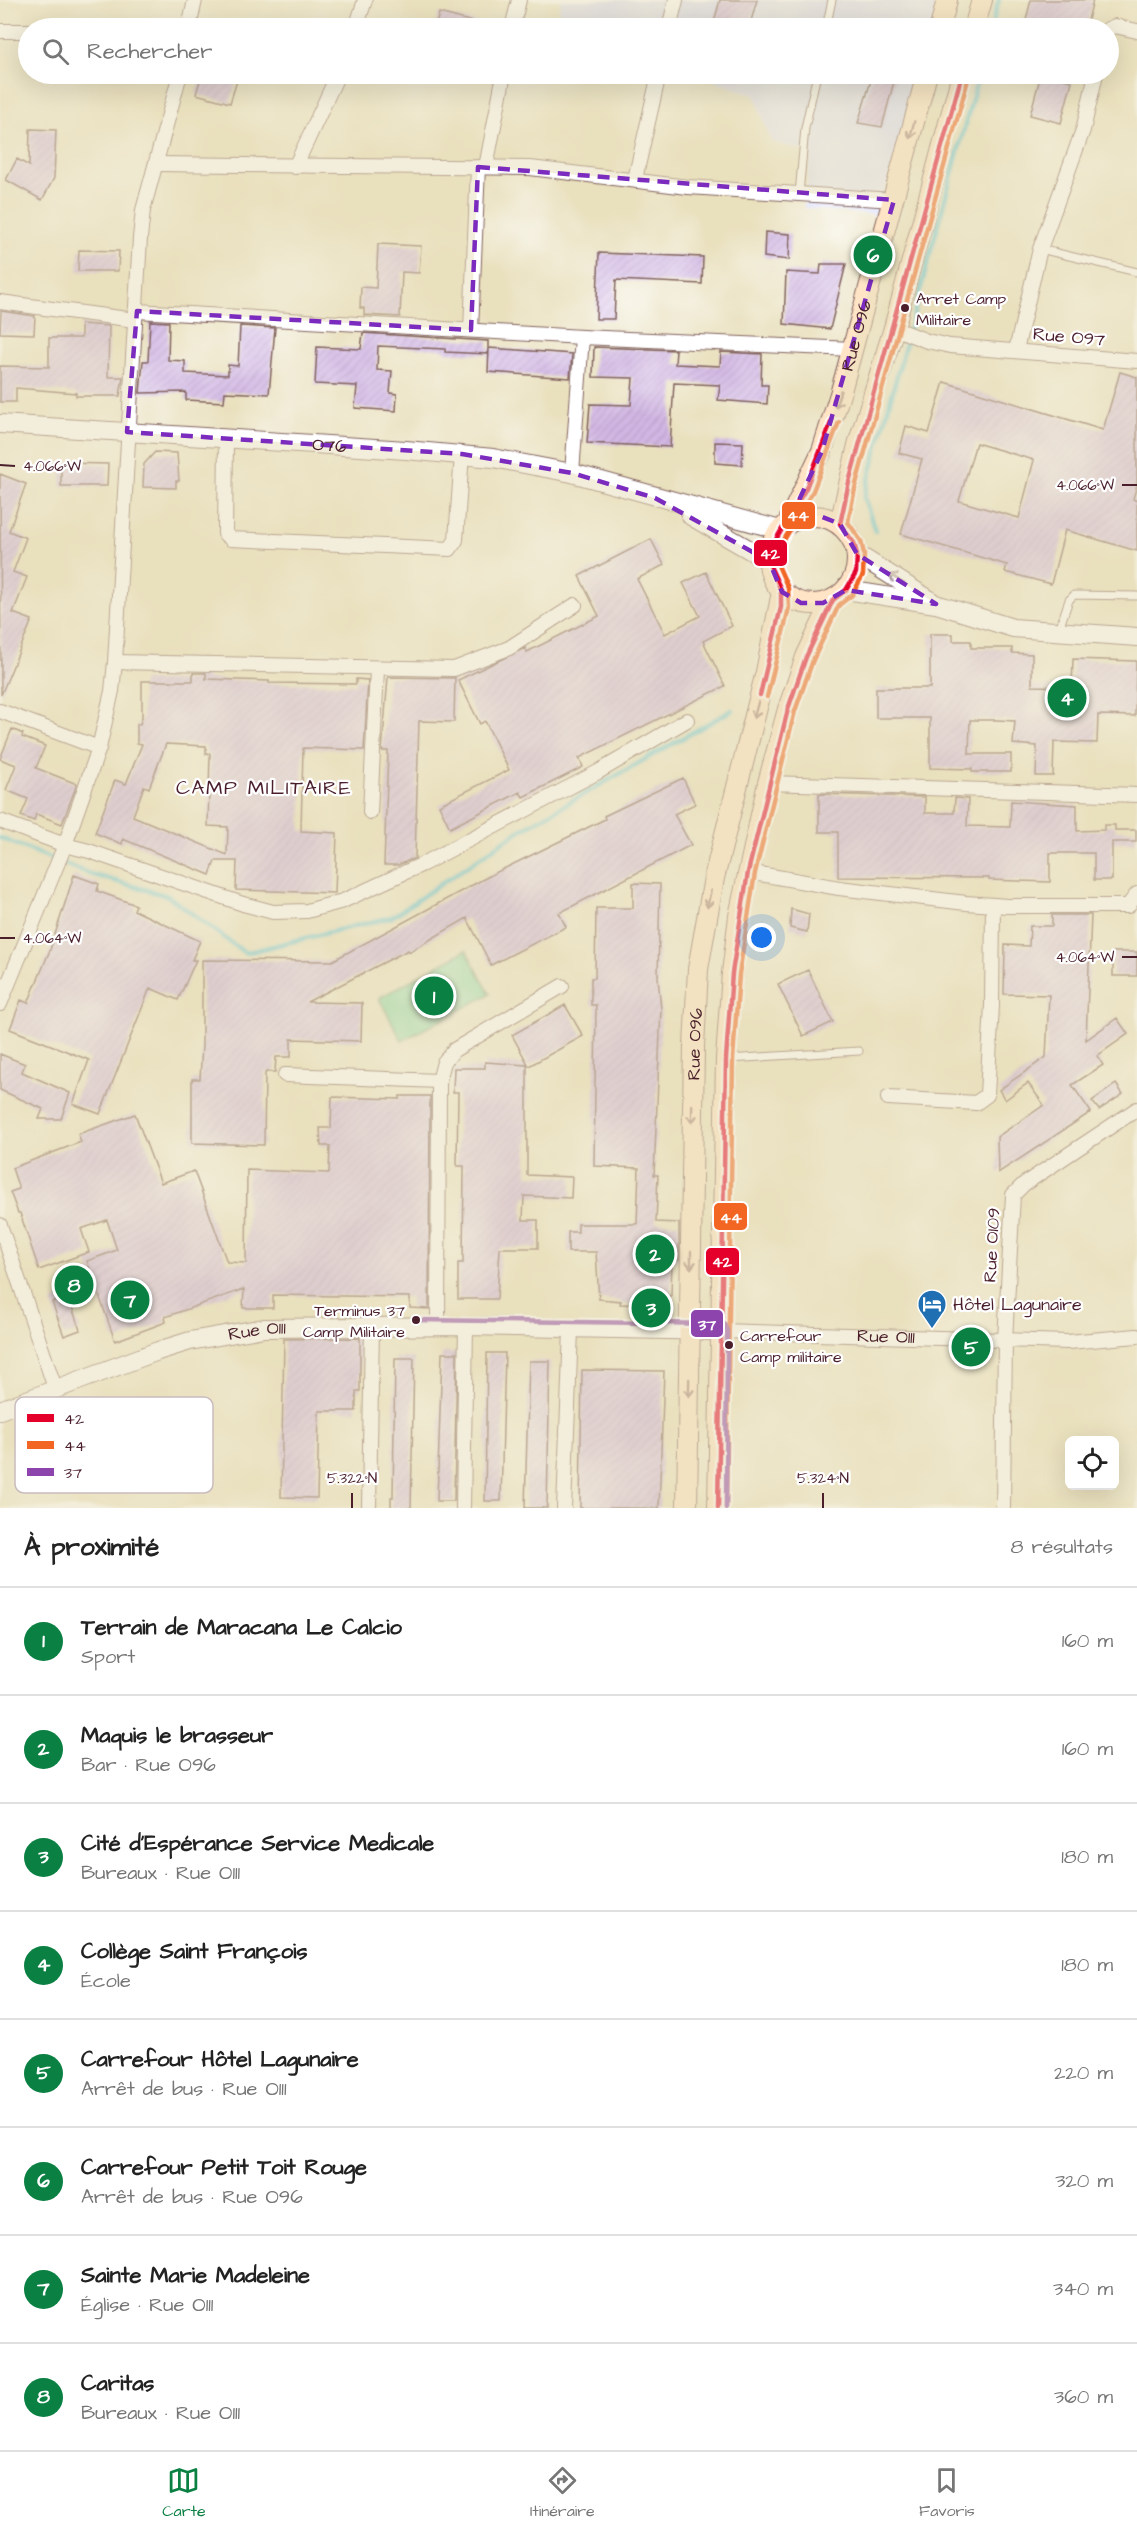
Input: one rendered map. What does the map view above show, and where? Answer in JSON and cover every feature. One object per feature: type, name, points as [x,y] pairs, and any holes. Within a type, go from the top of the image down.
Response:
[{"type":"main road","points":[[942,18],[947,0]]},
{"type":"main road","points":[[977,18],[982,0]]},
{"type":"main road","name":"Rue O96","points":[[784,527],[822,451],[853,349],[924,84]]},
{"type":"main road","name":"Rue O96","points":[[840,524],[858,445],[894,328],[959,84]]},
{"type":"main road","points":[[820,516],[840,524],[848,532],[857,554],[856,573],[839,595],[812,604],[801,603],[782,592],[771,572],[769,561],[774,540],[784,527],[798,518],[820,516]]},
{"type":"main road","name":"Rue O96","points":[[687,1508],[693,1046],[698,969],[711,888],[766,672],[782,592]]},
{"type":"main road","name":"Rue O96","points":[[718,1508],[726,1059],[732,973],[748,872],[768,783],[803,668],[839,595]]},
{"type":"street","points":[[191,18],[195,0]]},
{"type":"street","points":[[359,18],[365,0]]},
{"type":"street","points":[[514,18],[519,0]]},
{"type":"street","points":[[672,18],[676,0]]},
{"type":"street","points":[[1119,27],[1137,31]]},
{"type":"street","points":[[0,31],[18,31]]},
{"type":"street","points":[[0,1004],[65,845],[99,748],[112,691],[140,238],[144,210],[177,84]]},
{"type":"street","points":[[295,167],[333,84]]},
{"type":"street","points":[[471,330],[482,167],[502,84]]},
{"type":"street","points":[[635,179],[657,84]]},
{"type":"street","points":[[1016,350],[1040,249],[1083,130],[1094,84]]},
{"type":"street","points":[[156,164],[530,168],[688,187],[894,200]]},
{"type":"street","points":[[0,302],[136,316],[853,349]]},
{"type":"street","name":"Rue O97","points":[[894,328],[927,341],[950,346],[1137,361]]},
{"type":"street","points":[[572,473],[582,337]]},
{"type":"street","name":"O76","points":[[0,424],[462,454],[572,473],[655,498]]},
{"type":"street","points":[[226,438],[225,534],[231,540],[450,549],[456,540],[462,454]]},
{"type":"street","points":[[655,498],[784,527]]},
{"type":"street","points":[[655,498],[724,533],[769,561]]},
{"type":"street","points":[[857,554],[936,604]]},
{"type":"street","points":[[839,595],[936,604],[1004,626],[1137,637]]},
{"type":"street","points":[[115,662],[445,670],[473,664],[509,648],[575,605]]},
{"type":"street","points":[[370,812],[377,670]]},
{"type":"street","points":[[0,711],[99,748]]},
{"type":"street","points":[[0,821],[243,904],[273,912],[307,911],[343,901],[423,864],[598,772],[687,720]]},
{"type":"street","points":[[768,783],[1137,795]]},
{"type":"street","points":[[748,872],[840,888],[993,905],[1128,906],[1137,894]]},
{"type":"street","points":[[888,1098],[976,1103],[987,1095],[992,1005],[993,905]]},
{"type":"street","points":[[438,1327],[440,1081],[444,1062],[454,1050],[562,986]]},
{"type":"street","points":[[285,1075],[440,1081]]},
{"type":"street","name":"Rue O109","points":[[1005,1340],[1013,1195],[1024,1184],[1137,1109]]},
{"type":"street","points":[[0,1225],[55,1388]]},
{"type":"street","points":[[369,1508],[372,1326]]},
{"type":"street","points":[[463,1508],[466,1326]]},
{"type":"street","name":"Rue O111","points":[[32,1397],[158,1351],[221,1335],[275,1328],[466,1326],[571,1330],[690,1330],[1068,1342],[1137,1336]]},
{"type":"street","points":[[564,1508],[571,1330]]},
{"type":"street","points":[[1004,1508],[1005,1340]]},
{"type":"street","name":"Rue O111","points":[[0,1410],[15,1404]]},
{"type":"lane","points":[[828,18],[832,0]]},
{"type":"lane","points":[[799,194],[805,128],[815,84]]},
{"type":"lane","points":[[1040,249],[1137,272]]},
{"type":"lane","points":[[1059,632],[1069,600],[1074,595],[1137,596]]},
{"type":"lane","points":[[726,1059],[859,1051]]},
{"type":"highlighted area","points":[[478,167],[894,200],[822,451],[792,515],[820,516],[840,524],[857,554],[936,604],[846,590],[823,603],[801,603],[782,592],[769,561],[655,498],[572,473],[462,454],[127,432],[137,311],[471,330]]},
{"type":"shaded area","points":[[561,0],[940,0],[935,18],[558,18]]},
{"type":"shaded area","points":[[723,84],[916,84],[878,215],[804,208],[811,152],[771,142],[755,95]]},
{"type":"green space","points":[[466,950],[490,994],[402,1041],[379,998]]},
{"type":"building","points":[[720,0],[757,0],[752,18],[715,18]]},
{"type":"building","points":[[1031,0],[1093,0],[1088,18],[1026,18]]},
{"type":"building","points":[[439,13],[458,18],[438,18]]},
{"type":"building","points":[[199,84],[236,84],[230,103],[196,94]]},
{"type":"building","points":[[870,84],[893,84],[882,127],[858,123]]},
{"type":"building","points":[[1038,84],[1071,84],[1061,123],[1030,115]]},
{"type":"building","points":[[30,129],[56,130],[54,178],[42,200],[6,180],[17,159],[29,166]]},
{"type":"building","points":[[765,232],[790,234],[789,260],[764,257]]},
{"type":"building","points":[[378,244],[421,246],[419,273],[402,272],[400,317],[364,315],[364,308],[360,308],[361,287],[376,288]]},
{"type":"building","points":[[79,250],[119,251],[118,271],[78,271]]},
{"type":"building","points":[[599,253],[703,257],[702,284],[616,280],[614,319],[596,319]]},
{"type":"building","points":[[821,264],[846,264],[830,329],[784,324],[786,272],[820,274]]},
{"type":"building","points":[[1,311],[35,316],[34,334],[0,333]]},
{"type":"building","points":[[150,321],[169,322],[168,360],[185,361],[185,373],[228,375],[228,365],[238,366],[240,326],[275,328],[269,394],[225,392],[224,402],[186,400],[186,392],[140,393],[143,361],[148,361]]},
{"type":"building","points":[[81,324],[109,326],[108,377],[123,377],[120,396],[76,396],[76,393],[16,388],[16,402],[0,402],[0,366],[49,367],[49,338],[81,338]]},
{"type":"building","points":[[363,333],[488,341],[488,354],[445,352],[445,349],[378,346],[377,370],[392,371],[390,393],[397,394],[396,411],[355,408],[357,386],[315,384],[317,347],[361,349]]},
{"type":"building","points":[[594,347],[676,350],[675,364],[720,366],[721,352],[762,354],[761,385],[768,385],[767,404],[718,400],[720,385],[674,383],[670,447],[587,443],[590,404],[631,405],[633,378],[593,377]]},
{"type":"building","points":[[489,348],[572,354],[570,378],[488,372]]},
{"type":"building","points":[[1120,372],[1137,377],[1137,485],[1133,499],[1137,501],[1137,551],[1065,530],[1051,584],[1005,572],[1007,565],[901,534],[922,459],[899,453],[906,426],[929,433],[944,382],[1103,430]],"holes":[[[976,443],[1034,460],[1019,518],[959,501]]]},
{"type":"building","points":[[715,442],[743,443],[742,465],[715,463]]},
{"type":"building","points":[[155,452],[177,453],[179,481],[176,481],[176,488],[143,487],[144,464]]},
{"type":"building","points":[[61,463],[108,464],[107,486],[61,486]]},
{"type":"building","points":[[0,474],[26,484],[9,531],[26,538],[13,572],[27,577],[13,613],[32,620],[1,695]]},
{"type":"building","points":[[651,539],[664,565],[637,579],[665,634],[700,616],[683,583],[706,572],[732,626],[703,641],[725,686],[579,758],[583,767],[523,797],[520,792],[450,828],[439,805],[509,770],[485,721],[480,724],[458,680],[525,648],[527,652],[599,616],[579,576]]},
{"type":"building","points":[[930,634],[953,634],[953,641],[971,641],[971,648],[1012,648],[1012,653],[1032,654],[1032,686],[1072,687],[1073,659],[1136,661],[1135,716],[1098,715],[1097,743],[1054,742],[1053,776],[1036,776],[1037,746],[1013,744],[1015,721],[970,720],[969,754],[1011,754],[1011,772],[972,772],[972,769],[930,768],[930,718],[876,718],[876,688],[930,688]]},
{"type":"building","points":[[193,673],[206,673],[206,679],[269,681],[269,683],[356,684],[356,679],[368,680],[364,750],[303,748],[301,831],[337,833],[335,893],[236,890],[237,861],[215,861],[210,875],[123,839],[122,844],[95,833],[115,780],[126,784],[142,744],[137,743],[137,724],[140,724],[142,718],[142,681],[193,681]],"holes":[[[166,744],[206,746],[206,754],[210,754],[208,826],[228,827],[227,855],[133,816],[144,786],[149,788]]]},
{"type":"building","points":[[388,677],[455,678],[454,722],[419,721],[415,858],[398,865],[384,865],[388,751],[382,751]]},
{"type":"building","points":[[12,729],[23,734],[22,737],[45,746],[36,768],[77,784],[62,824],[36,814],[34,821],[21,816],[28,799],[6,790],[16,765],[0,759]]},
{"type":"building","points":[[683,778],[695,804],[674,814],[691,845],[559,913],[566,927],[491,965],[467,918],[409,952],[408,950],[307,1002],[362,1003],[361,1041],[291,1039],[291,1057],[276,1057],[275,1072],[265,1074],[264,1145],[192,1143],[192,1079],[200,1079],[202,1045],[202,960],[332,961],[491,875],[605,819],[604,816]]},
{"type":"building","points":[[819,794],[925,797],[925,813],[954,813],[955,798],[968,799],[967,826],[1010,827],[1011,801],[1077,805],[1077,831],[1104,830],[1104,825],[1115,825],[1115,830],[1136,830],[1136,842],[1112,842],[1112,880],[1094,880],[1094,853],[1050,853],[1050,882],[989,880],[989,878],[838,877],[838,832],[819,832]]},
{"type":"building","points":[[74,875],[99,884],[97,891],[136,905],[134,910],[200,941],[192,960],[196,960],[178,1000],[150,988],[100,1114],[73,1104],[89,1060],[10,1029],[21,1000],[28,1003],[50,950]]},
{"type":"building","points":[[633,883],[660,884],[658,978],[661,1009],[654,1175],[658,1175],[656,1222],[679,1223],[679,1260],[672,1260],[671,1296],[644,1295],[644,1305],[620,1304],[621,1301],[599,1299],[596,1252],[568,1252],[568,1232],[578,1232],[578,1224],[637,1224],[639,1168],[594,1166],[596,1005],[591,1005],[591,978],[595,978],[596,908],[633,908]]},
{"type":"building","points":[[791,909],[809,914],[807,932],[790,928]]},
{"type":"building","points":[[1052,915],[1091,915],[1086,1040],[1117,1018],[1128,1034],[1097,1056],[1103,1065],[1072,1085],[1091,1112],[998,1173],[997,1137],[1044,1105],[1028,1083],[1005,1100],[999,1090],[1046,1057],[1049,995],[1004,994],[1005,945],[1029,946],[1030,926],[1052,926]]},
{"type":"building","points":[[1113,952],[1137,952],[1137,976],[1113,976]]},
{"type":"building","points":[[808,970],[833,1022],[803,1036],[778,984]]},
{"type":"building","points":[[565,1005],[583,1036],[529,1066],[512,1035]]},
{"type":"building","points":[[0,1054],[25,1064],[22,1072],[70,1093],[61,1119],[39,1119],[43,1109],[0,1090]]},
{"type":"building","points":[[485,1062],[527,1065],[527,1175],[572,1177],[571,1198],[524,1196],[523,1220],[538,1220],[538,1248],[500,1248],[497,1299],[458,1299],[458,1263],[463,1263],[464,1166],[457,1166],[458,1092],[453,1092],[454,1068],[485,1068]]},
{"type":"building","points":[[1116,1084],[1123,1094],[1099,1110],[1092,1101]]},
{"type":"building","points":[[400,1096],[430,1096],[429,1309],[410,1308],[410,1297],[273,1295],[273,1308],[243,1308],[244,1289],[165,1317],[166,1322],[115,1341],[87,1261],[117,1250],[107,1220],[81,1229],[89,1252],[39,1270],[20,1213],[18,1213],[10,1192],[19,1189],[12,1168],[81,1142],[78,1134],[135,1114],[161,1183],[194,1171],[227,1262],[246,1263],[247,1170],[329,1173],[330,1146],[321,1146],[320,1128],[331,1128],[332,1097],[400,1099]]},
{"type":"building","points":[[68,1296],[80,1330],[64,1336],[52,1302]]},
{"type":"building","points":[[360,1338],[360,1391],[356,1391],[356,1411],[319,1411],[317,1498],[281,1497],[284,1339]]},
{"type":"building","points":[[442,1353],[457,1353],[454,1501],[437,1501]]},
{"type":"building","points":[[487,1353],[505,1353],[501,1501],[485,1501]]},
{"type":"building","points":[[395,1358],[414,1358],[411,1508],[391,1508]]},
{"type":"building","points":[[529,1361],[550,1361],[547,1508],[525,1508]]},
{"type":"building","points":[[582,1370],[664,1371],[659,1508],[580,1508]]},
{"type":"waterway","points":[[994,18],[999,0]]},
{"type":"waterway","points":[[875,531],[864,497],[976,84]]},
{"type":"waterway","points":[[0,838],[90,874],[168,896],[245,953],[392,917],[519,831],[732,710]]},
{"type":"transit line","name":"42","points":[[718,1508],[726,1059],[732,973],[748,872],[788,709],[806,657],[833,600],[846,590],[856,573],[857,554],[854,543],[840,524],[849,482],[959,84]]},
{"type":"transit line","name":"44","points":[[726,1508],[733,1059],[739,974],[755,873],[795,711],[813,660],[839,605],[852,595],[863,575],[864,554],[861,541],[848,522],[856,484],[967,84]]},
{"type":"transit line","name":"42","points":[[760,695],[781,607],[781,590],[769,564],[771,548],[806,488],[832,420]]},
{"type":"transit line","name":"44","points":[[767,697],[789,608],[788,588],[777,563],[778,550],[813,491],[839,422]]},
{"type":"transit line","name":"37","points":[[415,1320],[724,1324],[727,1331],[726,1508]]},
{"type":"place","name":"Carrefour Petit Toit Rouge","points":[[873,255]]},
{"type":"place","name":"Arret Camp Militaire","points":[[905,308]]},
{"type":"place","name":"Collège Saint François","points":[[1067,698]]},
{"type":"place","name":"Terrain de Maracana Le Calcio","points":[[434,996]]},
{"type":"place","name":"Maquis le brasseur","points":[[655,1254]]},
{"type":"place","name":"Caritas","points":[[74,1285]]},
{"type":"place","name":"Sainte Marie Madeleine","points":[[130,1300]]},
{"type":"place","name":"Cité d'Espérance Service Medicale","points":[[651,1308]]},
{"type":"place","name":"Terminus 37 Camp Militaire","points":[[416,1320]]},
{"type":"place","name":"Hôtel Lagunaire","points":[[932,1330]]},
{"type":"place","name":"Carrefour Camp militaire","points":[[729,1345]]},
{"type":"place","name":"Carrefour Hôtel Lagunaire","points":[[971,1347]]},
{"type":"district","name":"CAMP MILITAIRE","points":[[264,788]]}]
